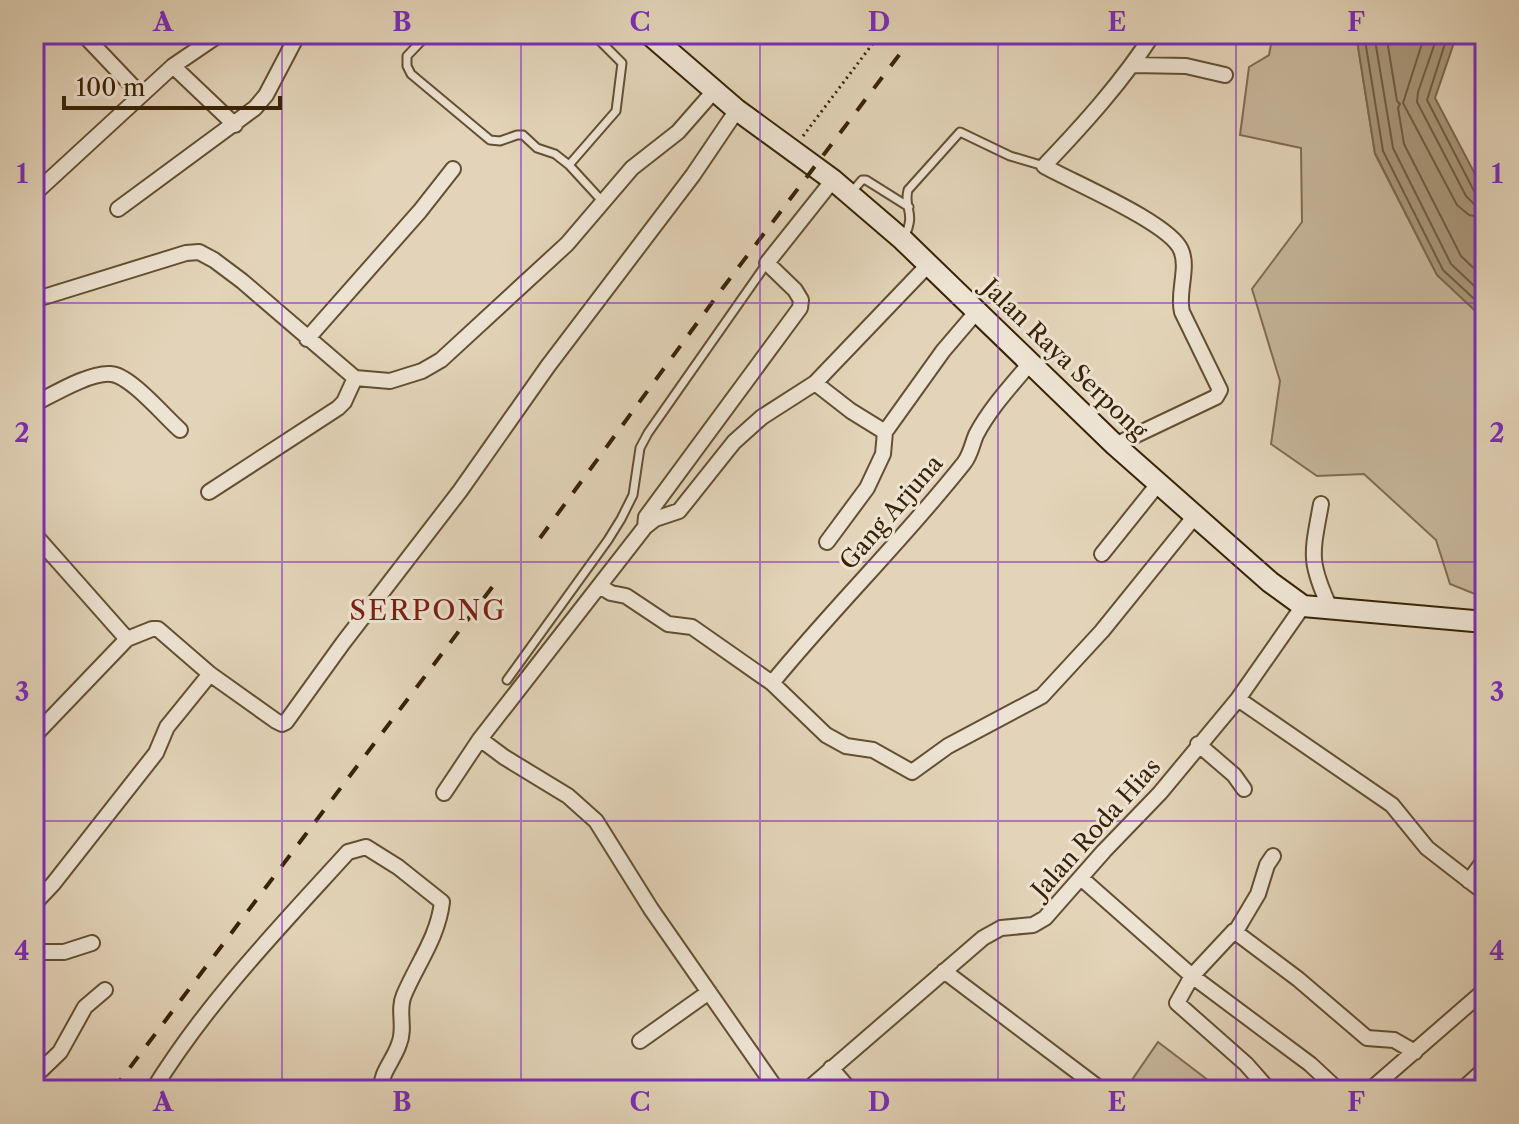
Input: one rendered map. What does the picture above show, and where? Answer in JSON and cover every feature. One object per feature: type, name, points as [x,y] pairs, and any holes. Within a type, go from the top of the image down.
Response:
[{"type":"main road","name":"Jalan Raya Serpong","points":[[649,34],[737,110],[833,180],[903,240],[1115,445],[1270,582],[1303,606]]},
{"type":"main road","points":[[1303,606],[1485,622]]},
{"type":"street","points":[[83,34],[141,95]]},
{"type":"street","points":[[34,194],[173,66],[220,34]]},
{"type":"street","points":[[118,209],[235,125],[262,101],[299,34]]},
{"type":"street","points":[[1115,445],[1216,397],[1220,388],[1182,312],[1183,258],[1180,247],[1161,229],[1131,211],[1044,166],[1099,107],[1153,34]]},
{"type":"street","points":[[1133,65],[1186,66],[1225,75]]},
{"type":"street","points":[[173,66],[235,125]]},
{"type":"street","points":[[34,300],[186,253],[199,252],[242,281],[355,378],[390,381],[422,371],[441,360],[567,244],[632,168],[678,132],[714,91]]},
{"type":"street","points":[[34,736],[127,639],[152,629],[158,629],[210,674],[276,721],[286,722],[693,175],[737,110]]},
{"type":"street","points":[[307,339],[453,169]]},
{"type":"street","points":[[645,527],[646,517],[800,308],[801,300],[795,290],[767,263],[833,180]]},
{"type":"street","points":[[444,793],[480,739],[645,527],[655,519],[677,513],[734,442],[762,417],[815,383],[929,264]]},
{"type":"street","points":[[827,542],[867,488],[883,454],[885,432],[943,351],[978,310]]},
{"type":"street","name":"Gang Arjuna","points":[[772,683],[810,635],[968,458],[985,421],[1031,362]]},
{"type":"street","points":[[34,404],[95,376],[114,373],[132,385],[180,430]]},
{"type":"street","points":[[209,492],[338,408],[355,378]]},
{"type":"street","points":[[815,383],[885,432]]},
{"type":"street","points":[[1102,554],[1158,484]]},
{"type":"street","points":[[1321,504],[1312,554],[1316,576],[1330,608]]},
{"type":"street","points":[[601,587],[626,596],[668,624],[692,627],[772,683],[826,735],[843,745],[873,750],[908,771],[915,771],[948,746],[1042,696],[1102,631],[1195,516]]},
{"type":"street","points":[[34,534],[127,639]]},
{"type":"street","name":"Jalan Roda Hias","points":[[807,1090],[995,931],[1041,922],[1160,793],[1238,699],[1303,606]]},
{"type":"street","points":[[34,904],[148,764],[167,727],[210,674]]},
{"type":"street","points":[[1238,699],[1392,805],[1422,843],[1485,893]]},
{"type":"street","points":[[480,739],[568,796],[596,821],[651,909],[777,1090]]},
{"type":"street","points":[[1198,744],[1234,775],[1244,789]]},
{"type":"street","points":[[153,1090],[252,958],[348,852],[366,847],[398,867],[442,902],[429,948],[402,997],[400,1009],[404,1030],[382,1077],[381,1090]]},
{"type":"street","points":[[1269,1090],[1246,1064],[1178,1006],[1177,1000],[1192,976],[1229,933],[1236,931],[1258,894],[1273,856]]},
{"type":"street","points":[[1469,881],[1485,859]]},
{"type":"street","points":[[1081,878],[1192,976],[1310,1064],[1338,1090]]},
{"type":"street","points":[[1236,931],[1367,1038],[1394,1040],[1415,1052]]},
{"type":"street","points":[[34,952],[64,952],[92,943]]},
{"type":"street","points":[[944,971],[1095,1085]]},
{"type":"street","points":[[34,1077],[60,1052],[85,1007],[105,990]]},
{"type":"street","points":[[1370,1090],[1485,990]]},
{"type":"street","points":[[640,1041],[709,992]]},
{"type":"street","points":[[831,1068],[850,1090]]},
{"type":"street","points":[[1462,1090],[1485,1069]]},
{"type":"lane","points":[[428,34],[407,56],[411,74],[486,138],[500,141],[523,135],[537,148],[555,154],[603,202]]},
{"type":"lane","points":[[569,165],[616,111],[619,100],[622,63],[599,36]]},
{"type":"lane","points":[[903,240],[911,223],[906,196],[908,190],[960,132],[1010,156],[1044,166]]},
{"type":"lane","points":[[850,194],[862,180],[867,180],[909,207]]},
{"type":"lane","points":[[507,680],[608,540],[633,495],[640,448],[648,433],[767,263]]},
{"type":"path","points":[[791,151],[880,34]]},
{"type":"shaded area","points":[[1273,34],[1356,34],[1375,154],[1437,275],[1485,320],[1485,598],[1450,584],[1436,540],[1364,474],[1317,476],[1271,444],[1280,381],[1252,289],[1302,222],[1301,148],[1240,135],[1249,67],[1269,55]]},
{"type":"shaded area","points":[[1158,1042],[1221,1090],[1125,1090]]},
{"type":"water","points":[[1356,34],[1457,34],[1435,98],[1485,193],[1485,320],[1437,275],[1375,153]]},
{"type":"railway","points":[[540,538],[722,289],[915,34]]},
{"type":"railway","points":[[113,1090],[499,578]]},
{"type":"district","name":"SERPONG","points":[[428,610]]}]
